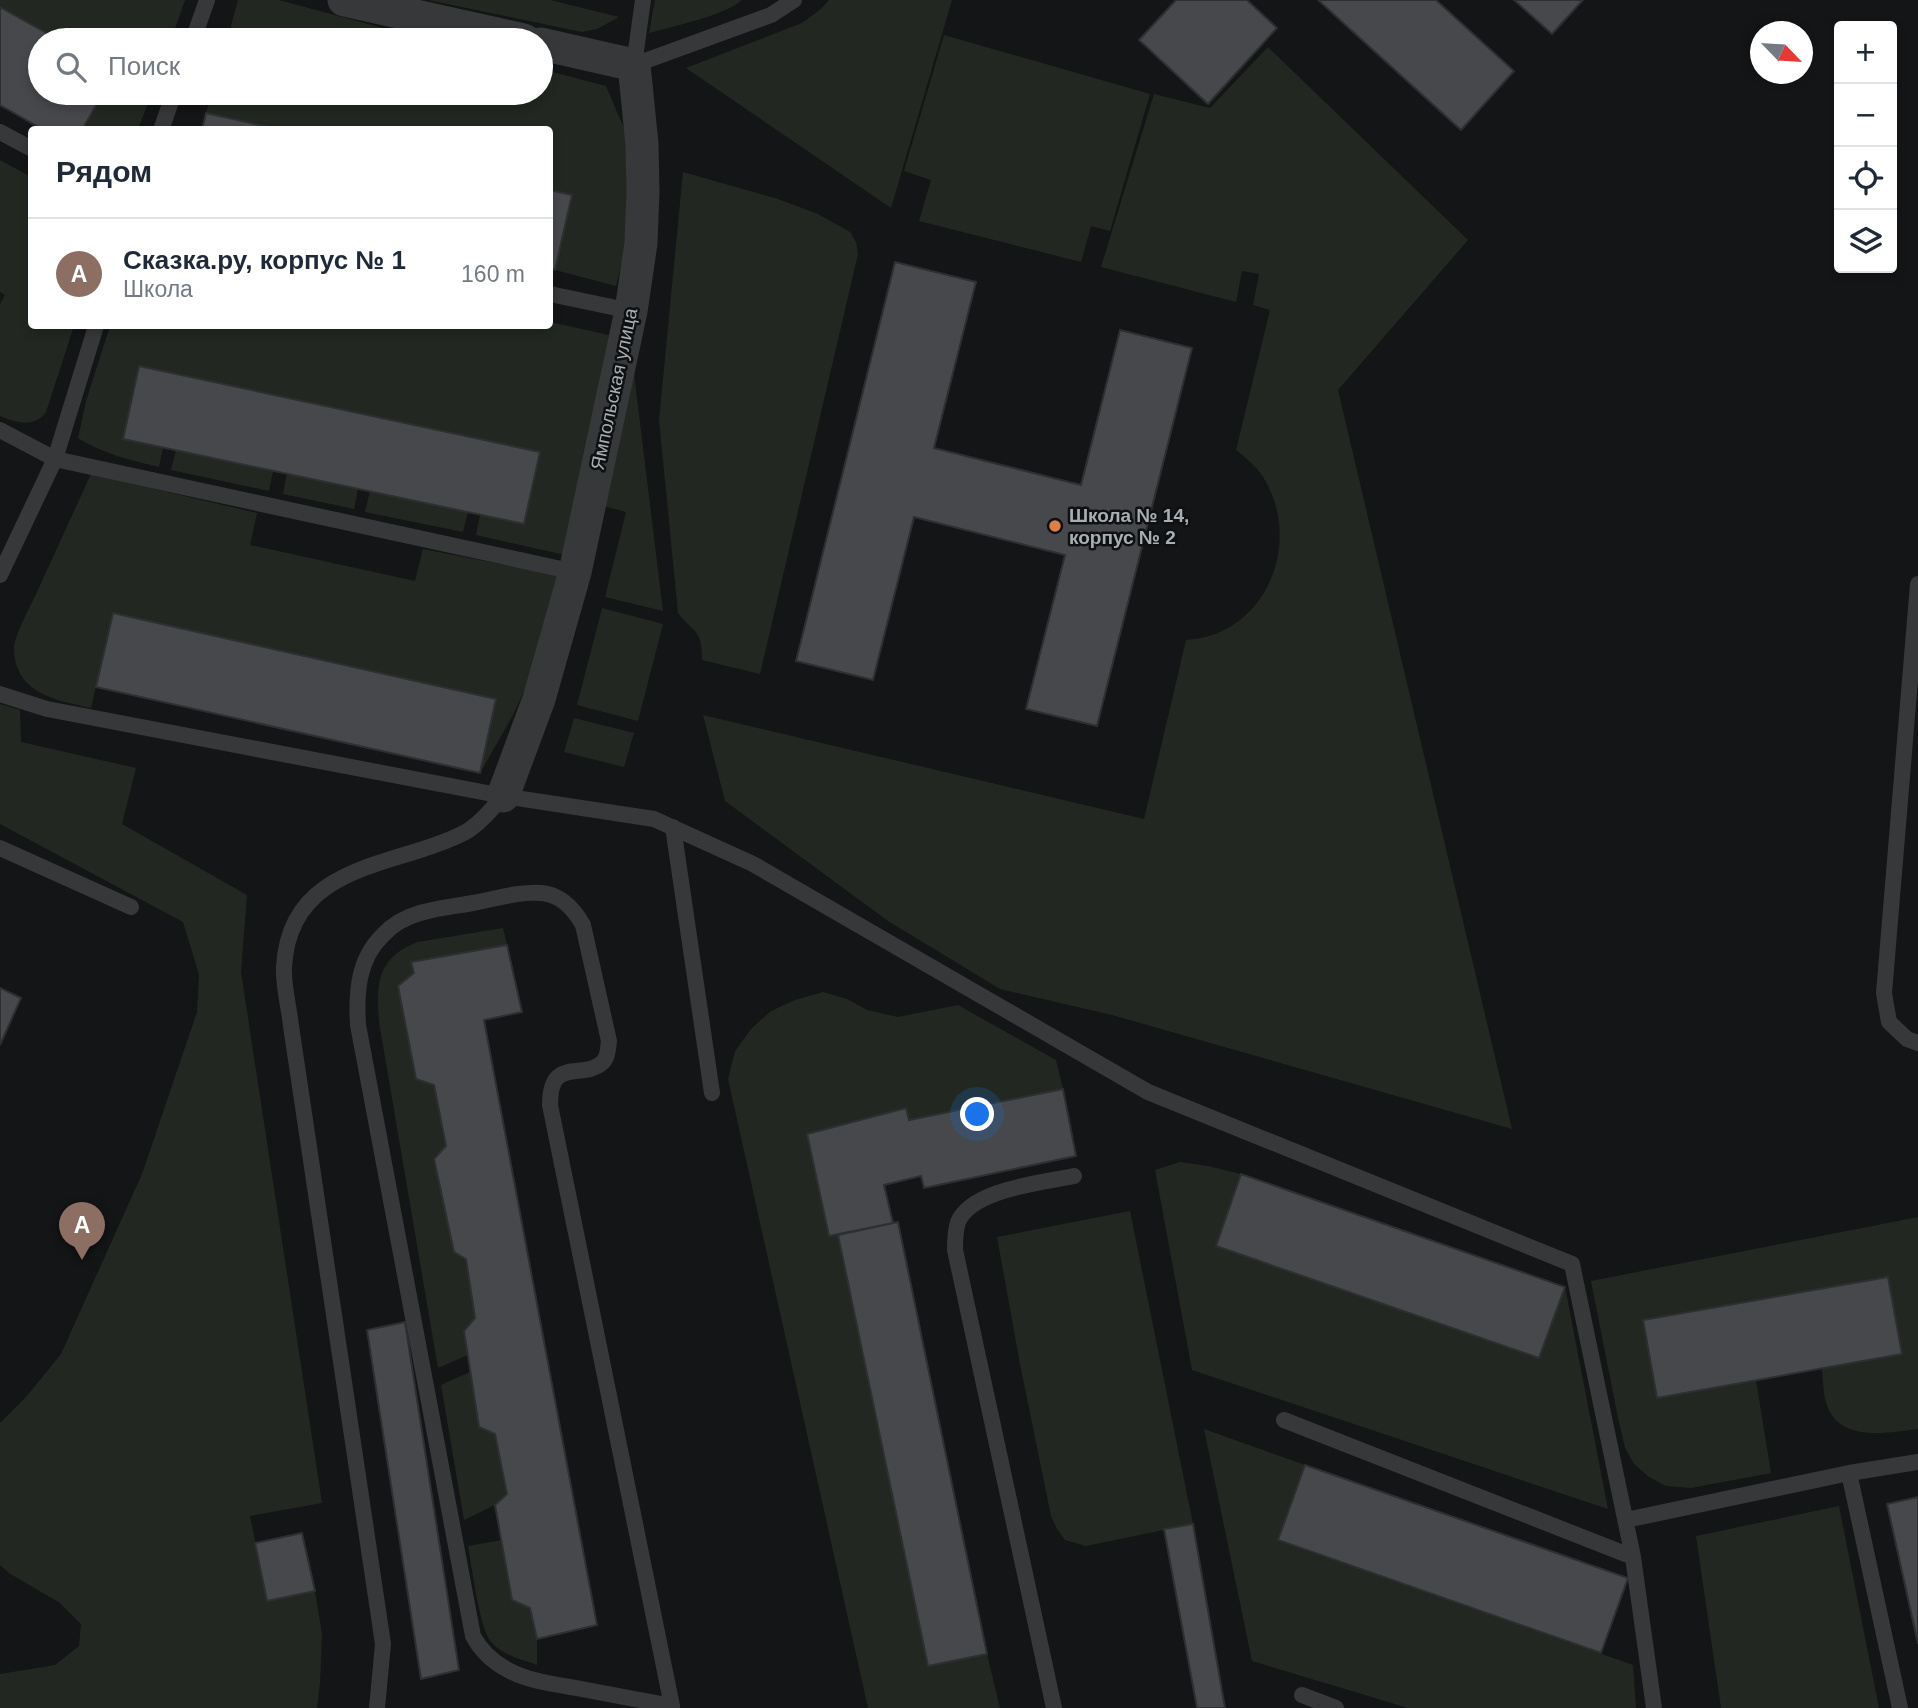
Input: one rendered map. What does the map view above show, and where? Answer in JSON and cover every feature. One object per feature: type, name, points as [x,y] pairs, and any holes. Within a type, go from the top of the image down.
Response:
[{"type":"street","points":[[344,0],[470,28]]},
{"type":"street","points":[[553,47],[634,65]]},
{"type":"street","name":"Ямпольская улица","points":[[503,796],[539,699],[575,572],[631,311],[641,243],[643,192],[642,144],[634,65]]},
{"type":"lane","points":[[197,28],[207,0]]},
{"type":"lane","points":[[643,0],[634,65],[771,15],[794,0]]},
{"type":"lane","points":[[162,126],[170,105]]},
{"type":"lane","points":[[0,132],[28,147]]},
{"type":"lane","points":[[553,295],[631,311]]},
{"type":"lane","points":[[0,575],[55,459],[95,329]]},
{"type":"lane","points":[[0,430],[55,459],[575,572]]},
{"type":"lane","points":[[1918,584],[1915,649],[1884,993],[1889,1022],[1907,1040],[1918,1042]]},
{"type":"lane","points":[[0,694],[47,709],[503,796],[653,819],[752,864],[1148,1092],[1572,1265],[1633,1557],[1654,1708]]},
{"type":"lane","points":[[377,1708],[383,1644],[291,1026],[284,970],[287,942],[304,905],[323,889],[346,875],[438,844],[467,831],[486,817],[503,796]]},
{"type":"lane","points":[[673,827],[712,1093]]},
{"type":"lane","points":[[0,848],[131,907]]},
{"type":"lane","points":[[543,893],[568,904],[583,925],[609,1041],[607,1053],[603,1062],[558,1077],[550,1091],[550,1105],[672,1707],[522,1676],[507,1670],[486,1655],[473,1636],[358,1025],[356,1000],[359,975],[369,953],[382,936],[398,922],[420,913],[523,894],[543,893]]},
{"type":"lane","points":[[1054,1708],[955,1250],[955,1234],[959,1220],[969,1207],[981,1198],[996,1192],[1074,1176]]},
{"type":"lane","points":[[1283,1420],[1633,1557]]},
{"type":"lane","points":[[1626,1520],[1849,1473],[1918,1462]]},
{"type":"lane","points":[[1849,1473],[1899,1708]]},
{"type":"lane","points":[[1302,1695],[1336,1708]]},
{"type":"shaded area","points":[[0,0],[185,0],[175,28],[38,28],[0,7]]},
{"type":"shaded area","points":[[238,0],[279,0],[383,28],[230,28]]},
{"type":"shaded area","points":[[428,0],[550,0],[619,17],[597,29],[582,32]]},
{"type":"shaded area","points":[[655,0],[742,0],[711,16],[649,33]]},
{"type":"shaded area","points":[[829,0],[952,0],[891,208],[686,68],[802,23]]},
{"type":"shaded area","points":[[944,35],[1150,94],[1110,231],[1091,226],[1081,262],[919,221],[931,180],[904,171]]},
{"type":"shaded area","points":[[1268,47],[1468,240],[1338,390],[1512,1129],[1112,1015],[1000,989],[888,921],[725,801],[703,715],[1144,819],[1186,640],[1214,635],[1238,622],[1256,604],[1270,581],[1278,556],[1280,529],[1275,503],[1263,477],[1251,462],[1236,450],[1270,310],[1253,305],[1259,274],[1242,271],[1236,302],[1101,267],[1154,94],[1210,108]]},
{"type":"shaded area","points":[[553,72],[606,86],[632,147],[636,206],[616,286],[555,270],[571,195],[553,191],[553,126],[263,126],[206,113],[208,105],[553,105]]},
{"type":"shaded area","points":[[96,105],[147,105],[139,126],[84,126]]},
{"type":"shaded area","points":[[0,160],[28,175],[28,329],[73,329],[46,412],[31,422],[12,421],[0,416],[0,304],[5,295],[0,292]]},
{"type":"shaded area","points":[[683,172],[778,199],[818,214],[850,232],[856,242],[858,254],[760,674],[702,660],[699,637],[678,613],[659,420]]},
{"type":"shaded area","points":[[553,323],[609,335],[565,555],[476,535],[480,515],[524,524],[539,452],[139,366],[123,438],[163,447],[159,467],[107,452],[78,438],[86,401],[109,329],[553,329]]},
{"type":"shaded area","points":[[630,341],[663,611],[605,597],[626,512],[596,504]]},
{"type":"shaded area","points":[[176,450],[273,471],[269,491],[171,470]]},
{"type":"shaded area","points":[[287,473],[358,489],[354,509],[283,494]]},
{"type":"shaded area","points":[[91,474],[257,513],[250,545],[415,581],[423,549],[561,576],[532,674],[512,717],[480,773],[496,699],[113,613],[91,708],[49,697],[30,686],[17,667],[15,641]]},
{"type":"shaded area","points":[[370,491],[468,512],[463,532],[365,512]]},
{"type":"shaded area","points":[[602,608],[663,624],[638,721],[577,705]]},
{"type":"shaded area","points":[[0,704],[20,710],[21,742],[136,768],[122,824],[247,895],[241,972],[322,1503],[250,1516],[267,1600],[315,1591],[322,1634],[317,1708],[0,1708],[0,1674],[55,1665],[79,1646],[81,1624],[60,1603],[0,1565],[0,1423],[27,1396],[61,1354],[142,1174],[197,1012],[199,975],[183,922],[0,824]]},
{"type":"shaded area","points":[[574,718],[634,733],[624,767],[564,752]]},
{"type":"shaded area","points":[[503,928],[507,945],[412,963],[414,973],[398,986],[416,1079],[434,1085],[446,1146],[434,1159],[454,1252],[466,1259],[475,1318],[464,1331],[468,1355],[438,1368],[379,1022],[379,984],[387,964],[404,948],[418,942]]},
{"type":"shaded area","points":[[823,992],[847,999],[867,1010],[898,1017],[958,1005],[1056,1060],[1063,1089],[909,1120],[906,1108],[807,1135],[829,1236],[838,1235],[928,1666],[987,1654],[1000,1708],[868,1708],[728,1079],[735,1051],[752,1028],[771,1011]]},
{"type":"shaded area","points":[[1180,1162],[1241,1174],[1217,1246],[1539,1358],[1565,1287],[1608,1509],[1192,1370],[1155,1170]]},
{"type":"shaded area","points":[[1130,1211],[1193,1524],[1086,1546],[1065,1540],[1051,1516],[997,1237]]},
{"type":"shaded area","points":[[1918,1217],[1918,1429],[1878,1433],[1852,1430],[1832,1415],[1825,1398],[1822,1369],[1901,1354],[1888,1277],[1644,1320],[1756,1380],[1771,1473],[1691,1488],[1666,1486],[1649,1477],[1634,1464],[1625,1448],[1591,1281]]},
{"type":"shaded area","points":[[470,1372],[495,1434],[507,1494],[495,1505],[464,1520],[441,1385]]},
{"type":"shaded area","points":[[1204,1429],[1305,1465],[1279,1541],[1633,1665],[1636,1708],[1408,1708],[1252,1661]]},
{"type":"shaded area","points":[[1839,1506],[1879,1708],[1721,1708],[1696,1536]]},
{"type":"shaded area","points":[[502,1540],[512,1600],[530,1608],[537,1639],[537,1665],[513,1657],[496,1647],[487,1636],[483,1625],[468,1546]]},
{"type":"building","points":[[1176,0],[1247,0],[1277,28],[1208,104],[1139,40]]},
{"type":"building","points":[[1318,0],[1436,0],[1514,71],[1461,130]]},
{"type":"building","points":[[1514,0],[1583,0],[1552,34]]},
{"type":"building","points":[[0,7],[38,28],[28,28],[28,105],[96,105],[84,126],[37,126],[0,105]]},
{"type":"building","points":[[206,113],[263,126],[203,126]]},
{"type":"building","points":[[553,191],[572,195],[555,270],[553,269]]},
{"type":"building","points":[[895,262],[976,282],[934,448],[1081,485],[1120,330],[1192,348],[1097,726],[1026,709],[1065,555],[914,517],[873,680],[796,661]]},
{"type":"building","points":[[139,366],[540,452],[524,524],[123,439]]},
{"type":"building","points":[[113,613],[496,699],[480,773],[96,687]]},
{"type":"building","points":[[507,945],[522,1012],[484,1020],[597,1625],[537,1639],[530,1608],[512,1600],[495,1505],[507,1494],[495,1434],[479,1427],[464,1331],[475,1318],[466,1259],[454,1252],[434,1159],[446,1146],[434,1085],[416,1079],[398,986],[414,973],[411,962]]},
{"type":"building","points":[[0,988],[21,998],[0,1045]]},
{"type":"building","points":[[1063,1089],[1076,1156],[924,1188],[921,1176],[884,1185],[893,1223],[829,1236],[807,1134],[906,1108],[909,1120]]},
{"type":"building","points":[[1241,1174],[1565,1287],[1539,1358],[1216,1246]]},
{"type":"building","points":[[898,1222],[987,1654],[928,1666],[838,1235]]},
{"type":"building","points":[[1888,1277],[1902,1354],[1657,1398],[1643,1320]]},
{"type":"building","points":[[405,1322],[459,1670],[421,1679],[367,1330]]},
{"type":"building","points":[[1305,1465],[1628,1578],[1601,1653],[1278,1540]]},
{"type":"building","points":[[1918,1497],[1918,1644],[1887,1504]]},
{"type":"building","points":[[1193,1524],[1225,1708],[1197,1708],[1164,1529]]},
{"type":"building","points":[[302,1533],[315,1591],[267,1601],[255,1543]]},
{"type":"place","name":"Школа № 14, корпус № 2","points":[[1055,526]]},
{"type":"place","name":"Сказка.ру, корпус № 1","points":[[82,1260]]}]
